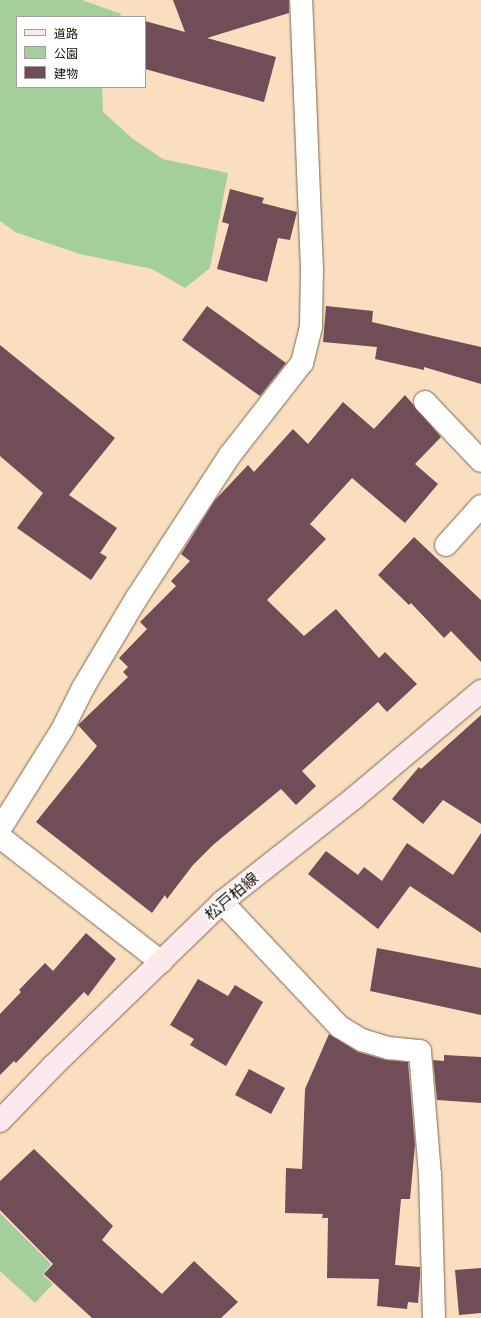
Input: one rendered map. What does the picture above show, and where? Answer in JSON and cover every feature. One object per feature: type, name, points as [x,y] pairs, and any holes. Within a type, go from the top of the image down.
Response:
[{"type":"main road","name":"松戸柏線","points":[[0,1121],[222,902],[354,798],[481,691]]},
{"type":"street","points":[[0,829],[63,728],[83,688],[136,599],[230,455],[302,363],[311,326],[312,270],[301,0]]},
{"type":"street","points":[[425,402],[481,461]]},
{"type":"street","points":[[446,545],[481,506]]},
{"type":"street","points":[[0,837],[161,962]]},
{"type":"street","points":[[222,902],[340,1027],[362,1040],[389,1048],[420,1051],[430,1175],[434,1318]]},
{"type":"green space","points":[[0,0],[82,0],[121,14],[120,16],[16,16],[16,88],[102,88],[103,112],[133,139],[163,159],[228,173],[210,268],[185,288],[152,269],[80,254],[15,232],[0,221]]},
{"type":"green space","points":[[0,1213],[51,1264],[43,1275],[53,1284],[35,1303],[0,1271]]},
{"type":"building","points":[[173,0],[289,0],[289,13],[207,38],[276,57],[264,102],[146,69],[146,21],[185,32]]},
{"type":"building","points":[[230,189],[264,198],[262,203],[297,212],[290,240],[278,238],[267,282],[217,269],[229,224],[222,222]]},
{"type":"building","points":[[207,306],[286,363],[260,396],[182,340]]},
{"type":"building","points":[[326,306],[373,311],[372,322],[481,347],[481,384],[424,367],[424,370],[375,359],[377,347],[323,342]]},
{"type":"building","points":[[0,345],[115,438],[69,495],[117,528],[100,553],[107,557],[91,580],[17,528],[43,493],[0,456]]},
{"type":"building","points":[[405,395],[441,437],[415,464],[438,484],[405,523],[352,478],[310,524],[326,539],[267,600],[304,636],[336,609],[379,658],[385,652],[417,684],[387,712],[378,702],[302,771],[316,786],[296,805],[281,789],[213,845],[193,865],[167,899],[165,895],[152,913],[36,822],[97,746],[78,725],[128,677],[123,672],[128,667],[119,658],[147,629],[140,622],[176,586],[171,581],[190,561],[181,554],[215,500],[248,465],[254,472],[293,429],[308,444],[343,402],[374,429]]},
{"type":"building","points":[[414,537],[481,600],[481,662],[451,631],[444,638],[411,603],[409,605],[378,575]]},
{"type":"building","points":[[481,715],[481,824],[443,800],[423,824],[392,799],[419,767],[421,769]]},
{"type":"building","points":[[481,833],[481,933],[410,886],[378,929],[308,874],[326,851],[358,875],[364,867],[382,881],[407,843],[453,875]]},
{"type":"building","points":[[86,933],[116,959],[88,996],[84,992],[16,1063],[14,1061],[0,1075],[0,1014],[21,992],[19,990],[45,963],[53,971]]},
{"type":"building","points":[[377,948],[481,968],[481,1015],[370,991]]},
{"type":"building","points":[[198,979],[228,996],[235,985],[263,1002],[226,1066],[190,1045],[194,1039],[170,1025]]},
{"type":"building","points":[[329,1034],[358,1052],[386,1060],[408,1062],[415,1145],[410,1199],[401,1199],[395,1265],[420,1267],[420,1277],[418,1303],[408,1302],[407,1309],[377,1306],[379,1279],[327,1278],[328,1218],[322,1218],[323,1214],[285,1213],[286,1168],[302,1169],[305,1089]]},
{"type":"building","points":[[444,1055],[481,1057],[481,1103],[437,1100],[433,1060],[444,1061]]},
{"type":"building","points":[[249,1069],[285,1088],[271,1114],[235,1095]]},
{"type":"building","points":[[34,1149],[113,1226],[102,1240],[162,1294],[194,1261],[238,1302],[221,1318],[92,1318],[44,1274],[53,1264],[0,1210],[0,1181]]},
{"type":"building","points":[[481,1268],[481,1313],[459,1315],[455,1270]]}]
